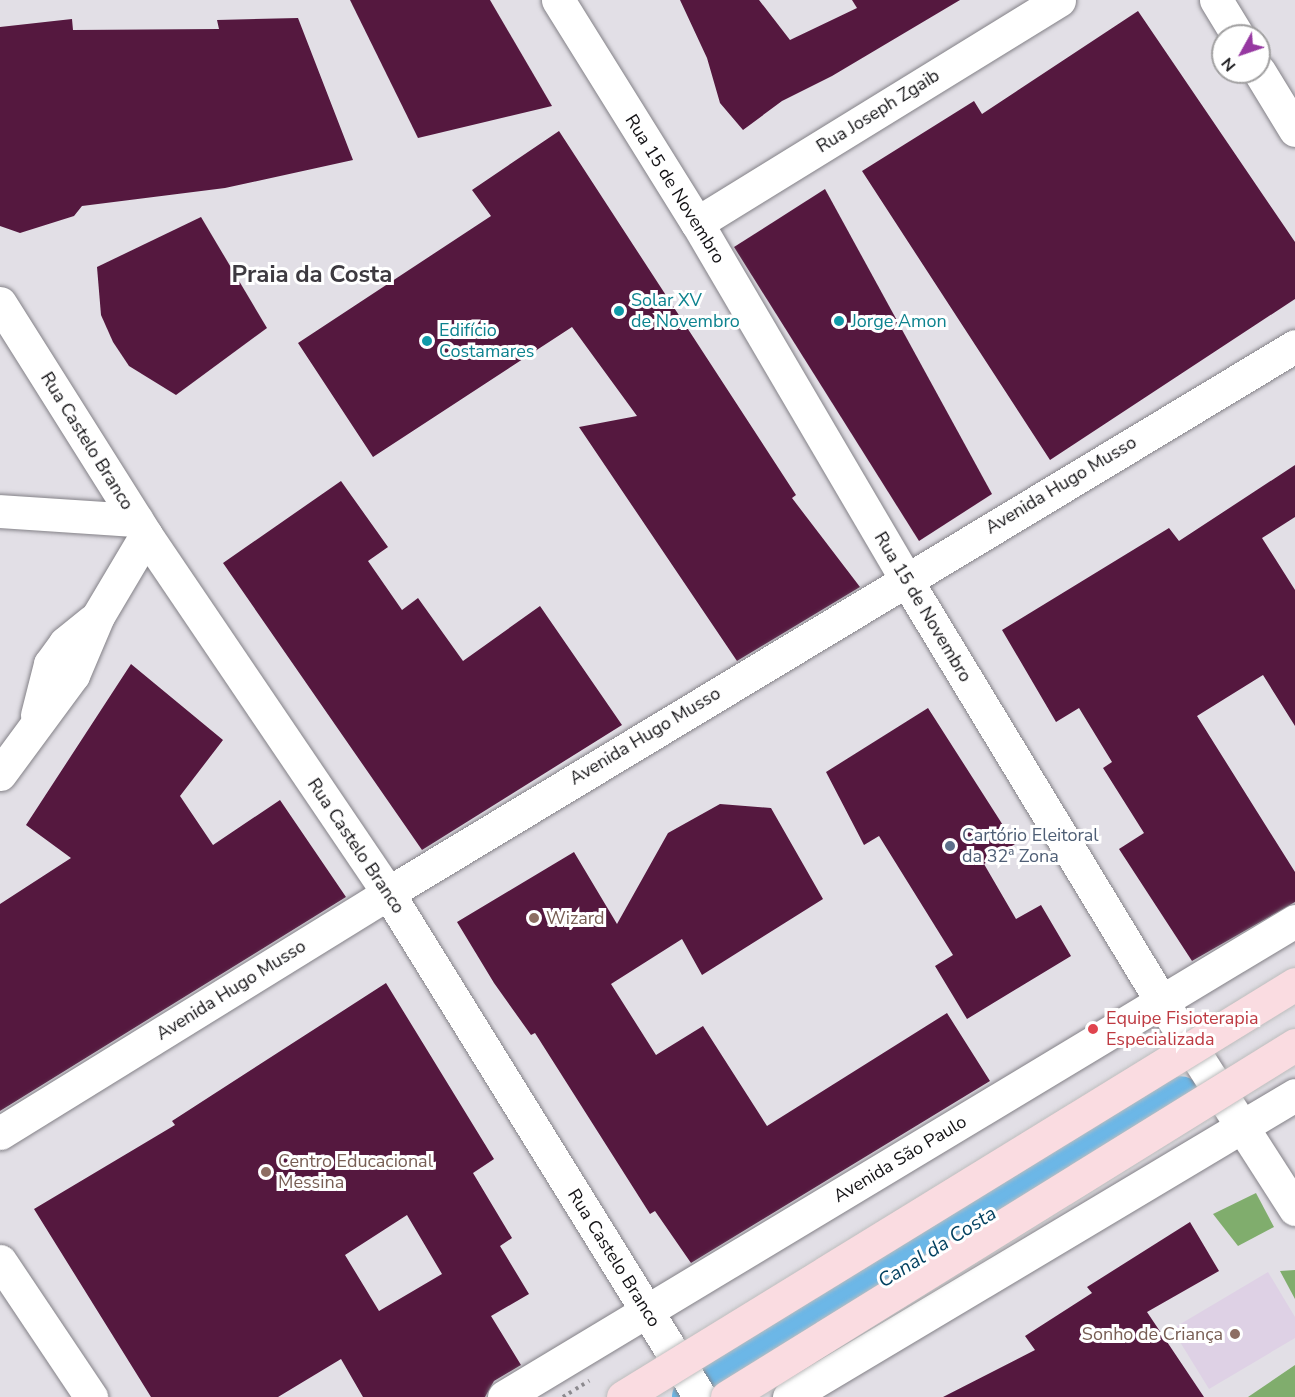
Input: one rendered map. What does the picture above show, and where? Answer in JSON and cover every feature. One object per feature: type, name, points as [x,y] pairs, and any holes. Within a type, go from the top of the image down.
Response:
[{"type":"main road","points":[[623,1397],[1295,984]]},
{"type":"main road","points":[[727,1397],[1295,1045]]},
{"type":"street","name":"Rua 15 de Novembro","points":[[558,0],[697,223],[905,578],[1162,1002],[1238,1116],[1295,1209]]},
{"type":"street","name":"Rua Joseph Zgaib","points":[[697,223],[1059,0]]},
{"type":"street","points":[[1216,0],[1231,24]]},
{"type":"street","points":[[1267,84],[1295,130]]},
{"type":"street","name":"Rua Castelo Branco","points":[[0,303],[142,527],[388,893],[700,1397]]},
{"type":"street","name":"Avenida Hugo Musso","points":[[0,1133],[905,578],[1295,346]]},
{"type":"street","points":[[0,511],[142,527],[98,616],[73,675],[36,721],[0,774]]},
{"type":"street","name":"Avenida São Paulo","points":[[504,1397],[1295,921]]},
{"type":"street","points":[[789,1397],[1238,1116],[1295,1095]]},
{"type":"street","points":[[0,1261],[91,1397]]},
{"type":"shaded area","name":"Sonho de Criança","points":[[1268,1272],[1295,1317],[1295,1338],[1209,1389],[1172,1329]]},
{"type":"green space","points":[[1256,1193],[1274,1227],[1238,1246],[1213,1214]]},
{"type":"green space","points":[[1295,1270],[1295,1299],[1280,1271]]},
{"type":"green space","points":[[1295,1365],[1295,1397],[1248,1397]]},
{"type":"building","points":[[350,0],[490,0],[552,106],[418,138]]},
{"type":"building","points":[[680,0],[759,0],[790,40],[857,8],[852,0],[960,0],[832,76],[782,101],[743,130],[720,103],[707,58]]},
{"type":"building","points":[[1138,11],[1295,242],[1295,299],[1050,460],[862,171],[974,101],[982,114]]},
{"type":"building","points":[[298,18],[353,160],[225,188],[82,206],[74,216],[20,233],[0,226],[0,27],[72,19],[73,30],[219,29],[217,20]]},
{"type":"building","points":[[559,131],[796,495],[792,498],[860,587],[737,661],[579,427],[637,416],[572,327],[373,457],[298,343],[491,216],[472,190]]},
{"type":"building","name":"Jorge Amon","points":[[825,189],[992,494],[919,541],[734,247]]},
{"type":"building","points":[[201,217],[267,328],[176,395],[129,366],[113,342],[101,315],[97,267]]},
{"type":"building","points":[[1295,465],[1295,517],[1262,538],[1295,590],[1295,726],[1263,675],[1197,716],[1295,872],[1295,902],[1192,961],[1119,849],[1144,833],[1103,768],[1112,762],[1079,708],[1056,722],[1002,630],[1169,528],[1179,541]]},
{"type":"building","points":[[341,481],[388,547],[368,561],[402,610],[418,598],[463,661],[540,606],[622,725],[422,850],[223,563]]},
{"type":"building","points":[[131,664],[223,740],[180,796],[213,845],[280,800],[346,897],[0,1111],[0,904],[71,858],[26,825]]},
{"type":"building","points":[[928,708],[1015,844],[984,864],[1016,919],[1041,905],[1071,956],[967,1019],[935,966],[953,955],[879,836],[864,845],[826,772]]},
{"type":"building","points":[[720,804],[771,808],[823,899],[702,975],[682,939],[611,984],[656,1055],[703,1026],[767,1126],[947,1013],[990,1081],[691,1263],[655,1211],[650,1214],[535,1033],[531,1035],[494,983],[457,922],[574,852],[617,924],[668,833]]},
{"type":"building","points":[[386,983],[494,1159],[473,1173],[512,1238],[500,1246],[529,1294],[491,1316],[521,1365],[494,1381],[485,1397],[363,1397],[341,1359],[278,1397],[151,1397],[34,1209],[175,1125],[172,1121]],"holes":[[[407,1215],[442,1274],[379,1311],[345,1255]]]},
{"type":"building","points":[[1190,1222],[1219,1271],[1147,1312],[1204,1397],[943,1397],[1035,1350],[1025,1336],[1092,1293],[1087,1287]]},
{"type":"waterway","name":"Canal da Costa","points":[[692,1397],[1181,1096]]},
{"type":"place","name":"Solar XV de Novembro","points":[[619,311]]},
{"type":"place","name":"Jorge Amon","points":[[839,321]]},
{"type":"place","name":"Edifício Costamares","points":[[427,341]]},
{"type":"place","name":"Cartório Eleitoral da 32ª Zona","points":[[950,846]]},
{"type":"place","name":"Wizard","points":[[534,918]]},
{"type":"place","name":"Equipe Fisioterapia Especializada","points":[[1093,1029]]},
{"type":"place","name":"Centro Educacional Messina","points":[[266,1172]]},
{"type":"place","name":"Sonho de Criança","points":[[1235,1334]]},
{"type":"district","name":"Praia da Costa","points":[[312,275]]}]
